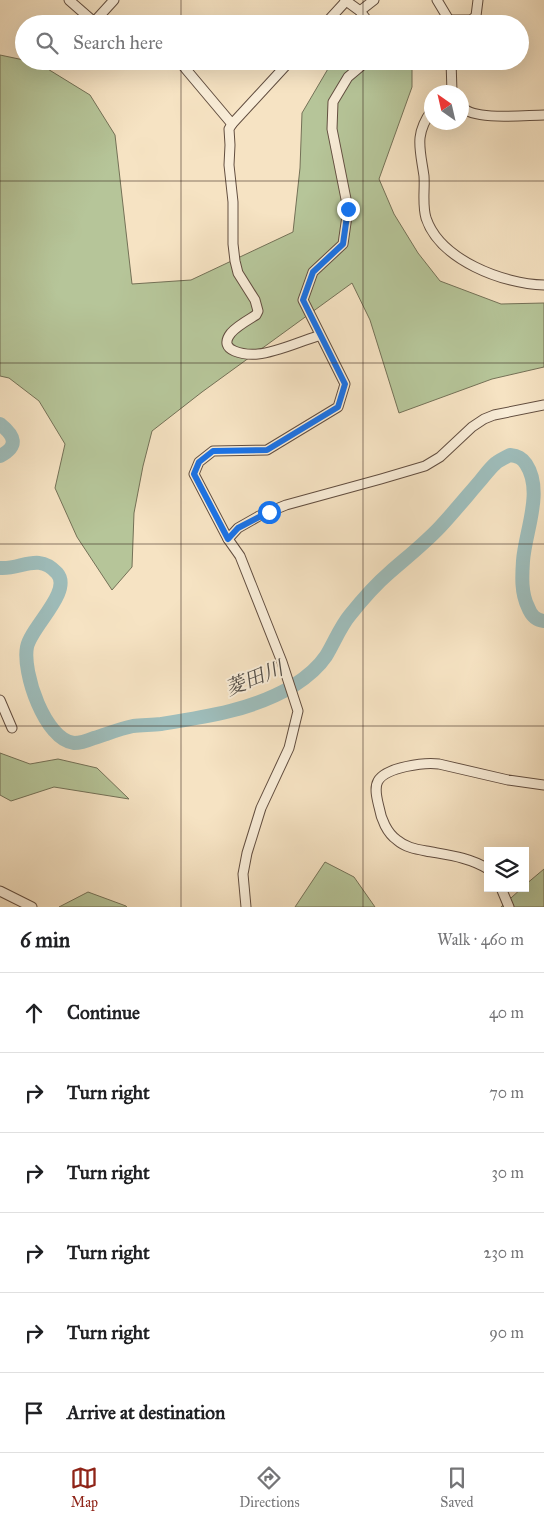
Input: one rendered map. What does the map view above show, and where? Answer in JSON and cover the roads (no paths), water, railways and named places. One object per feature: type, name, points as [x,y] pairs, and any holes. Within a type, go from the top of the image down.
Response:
[{"type":"street","points":[[69,0],[86,15]]},
{"type":"street","points":[[100,15],[114,0]]},
{"type":"street","points":[[333,15],[346,0],[362,15]]},
{"type":"street","points":[[360,12],[374,0]]},
{"type":"street","points":[[437,0],[445,15]]},
{"type":"street","points":[[476,15],[478,0]]},
{"type":"street","points":[[187,70],[232,124]]},
{"type":"street","points":[[282,70],[229,129],[229,165],[233,202],[235,261],[238,273],[255,300],[258,311],[230,334],[226,342],[231,350],[239,353],[257,354],[276,351],[318,336]]},
{"type":"street","points":[[246,907],[243,874],[247,852],[261,808],[289,748],[298,711],[282,662],[240,556],[228,539],[194,474],[199,462],[213,451],[267,450],[338,407],[345,384],[303,300],[313,272],[343,244],[348,209],[332,129],[333,102],[348,77],[356,70]]},
{"type":"street","points":[[451,70],[452,85]]},
{"type":"street","points":[[469,112],[484,116],[544,115]]},
{"type":"street","points":[[424,124],[419,144],[424,180],[424,205],[429,223],[446,246],[473,266],[494,276],[519,283],[544,286]]},
{"type":"street","points":[[228,539],[238,528],[269,512],[294,503],[425,466],[440,457],[472,427],[484,419],[494,415],[544,405]]},
{"type":"street","points":[[0,700],[12,728]]},
{"type":"street","points":[[484,868],[467,860],[403,845],[393,837],[380,811],[376,790],[377,782],[384,775],[405,767],[428,763],[508,780],[544,785]]},
{"type":"street","points":[[0,891],[32,907]]},
{"type":"street","points":[[502,892],[508,907]]},
{"type":"waterway","name":"菱田川","points":[[0,424],[9,433],[13,441],[10,448],[0,456]]},
{"type":"waterway","name":"菱田川","points":[[0,568],[36,563],[50,567],[57,573],[60,589],[56,599],[30,639],[26,658],[32,688],[45,718],[63,739],[74,743],[133,726],[161,724],[246,707],[293,686],[311,673],[323,660],[346,620],[374,588],[434,533],[494,465],[510,455],[523,460],[531,475],[533,499],[524,550],[524,596],[530,612],[534,617],[544,621]]}]
